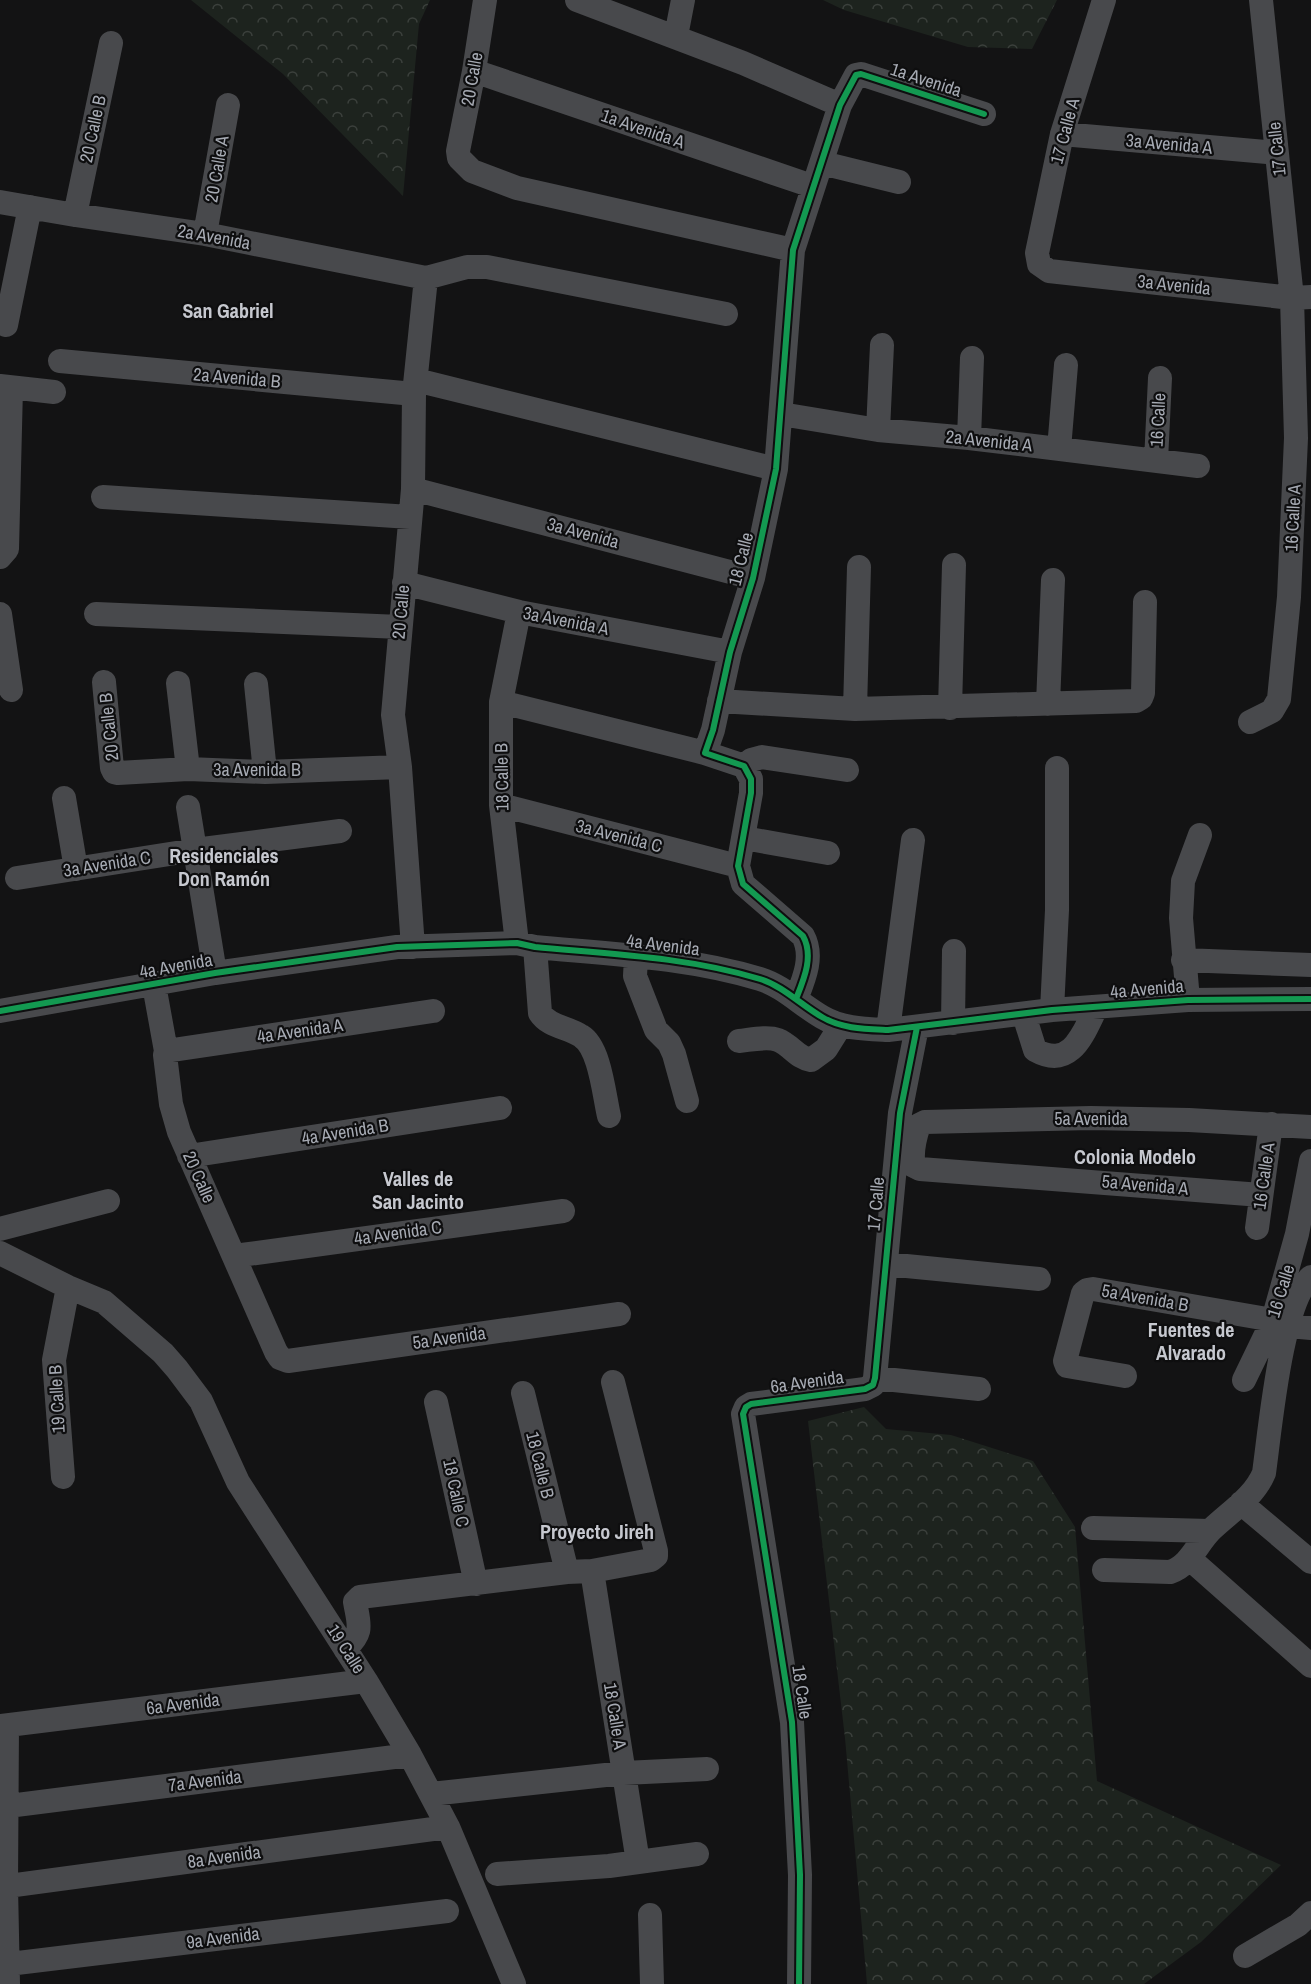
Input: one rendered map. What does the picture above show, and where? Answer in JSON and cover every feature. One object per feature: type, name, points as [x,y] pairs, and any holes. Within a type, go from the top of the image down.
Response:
[{"type":"street","name":"20 Calle","points":[[485,0],[458,151],[459,158],[472,171],[517,188],[793,250]]},
{"type":"street","points":[[676,36],[683,0]]},
{"type":"street","name":"17 Calle A","points":[[1039,264],[1037,253],[1062,134],[1104,0]]},
{"type":"street","name":"17 Calle","points":[[1261,0],[1277,153],[1302,298]]},
{"type":"street","points":[[585,1],[743,63],[840,105]]},
{"type":"street","name":"20 Calle B","points":[[75,215],[111,43]]},
{"type":"street","name":"1a Avenida A","points":[[474,71],[812,186]]},
{"type":"street","name":"18 Calle","points":[[705,753],[730,652],[753,578],[777,469],[793,250],[840,105],[859,74]]},
{"type":"street","name":"1a Avenida","points":[[859,74],[984,114]]},
{"type":"street","name":"20 Calle A","points":[[205,234],[228,105]]},
{"type":"street","name":"3a Avenida A","points":[[1062,134],[1277,153]]},
{"type":"street","points":[[822,163],[899,182]]},
{"type":"street","name":"2a Avenida","points":[[0,202],[205,234],[426,278]]},
{"type":"street","points":[[6,326],[30,207]]},
{"type":"street","name":"3a Avenida","points":[[1039,264],[1049,271],[1302,298]]},
{"type":"street","points":[[426,278],[467,267],[487,267],[726,314]]},
{"type":"street","name":"20 Calle","points":[[413,947],[400,767],[393,715],[413,489],[415,387],[426,278]]},
{"type":"street","name":"16 Calle A","points":[[1250,722],[1272,711],[1279,699],[1300,597],[1304,438],[1302,298]]},
{"type":"street","points":[[878,430],[882,345]]},
{"type":"street","points":[[969,438],[972,358]]},
{"type":"street","name":"2a Avenida B","points":[[60,361],[415,387],[777,469]]},
{"type":"street","points":[[1059,449],[1065,365]]},
{"type":"street","name":"16 Calle","points":[[1156,461],[1160,378]]},
{"type":"street","points":[[2,556],[7,549],[5,387],[54,392]]},
{"type":"street","name":"2a Avenida A","points":[[781,414],[878,430],[969,438],[1198,466]]},
{"type":"street","name":"3a Avenida","points":[[413,489],[753,578]]},
{"type":"street","points":[[103,497],[410,517]]},
{"type":"street","points":[[950,708],[954,565]]},
{"type":"street","points":[[855,709],[859,567]]},
{"type":"street","points":[[1048,704],[1053,580]]},
{"type":"street","name":"3a Avenida A","points":[[404,583],[519,612],[730,652]]},
{"type":"street","points":[[719,701],[855,709],[1136,701],[1143,693],[1145,602]]},
{"type":"street","name":"18 Calle B","points":[[519,612],[501,702],[501,805],[540,1012],[544,1019],[582,1036],[591,1046],[609,1116]]},
{"type":"street","points":[[0,614],[11,690]]},
{"type":"street","points":[[96,614],[400,627]]},
{"type":"street","name":"20 Calle B","points":[[104,682],[114,772]]},
{"type":"street","points":[[178,682],[188,769]]},
{"type":"street","points":[[256,684],[265,772]]},
{"type":"street","points":[[501,702],[705,753],[744,766],[751,779],[751,793],[738,866],[743,884],[803,936],[808,945],[809,956],[804,981],[796,999]]},
{"type":"street","points":[[744,766],[751,760],[762,758],[847,770]]},
{"type":"street","name":"3a Avenida B","points":[[114,772],[188,769],[265,772],[400,767]]},
{"type":"street","points":[[1052,1010],[1057,910],[1057,768]]},
{"type":"street","points":[[64,798],[76,869]]},
{"type":"street","name":"3a Avenida C","points":[[501,805],[738,866]]},
{"type":"street","points":[[188,807],[214,973]]},
{"type":"street","name":"3a Avenida C","points":[[17,878],[195,850],[340,831]]},
{"type":"street","points":[[1188,1000],[1181,918],[1183,881],[1200,835]]},
{"type":"street","points":[[744,838],[828,853]]},
{"type":"street","points":[[888,1030],[913,840]]},
{"type":"street","name":"4a Avenida","points":[[0,1011],[214,973],[397,947],[526,945],[714,966],[763,980],[823,1018],[841,1025],[888,1030],[1052,1010],[1188,1000],[1311,999]]},
{"type":"street","points":[[953,1023],[954,951]]},
{"type":"street","points":[[636,957],[634,976],[656,1030],[669,1043],[674,1054],[687,1101]]},
{"type":"street","points":[[1183,960],[1311,965]]},
{"type":"street","name":"20 Calle","points":[[154,985],[166,1051],[171,1104],[189,1156],[280,1358]]},
{"type":"street","points":[[1024,1015],[1035,1050],[1045,1056],[1064,1053],[1075,1048],[1095,1008]]},
{"type":"street","name":"4a Avenida A","points":[[166,1051],[433,1011]]},
{"type":"street","points":[[739,1041],[772,1038],[781,1041],[803,1059],[811,1060],[826,1049],[841,1025]]},
{"type":"street","name":"17 Calle","points":[[874,1382],[900,1113],[917,1026]]},
{"type":"street","name":"4a Avenida B","points":[[189,1156],[500,1108]]},
{"type":"street","name":"5a Avenida","points":[[920,1169],[914,1166],[913,1160],[916,1132],[919,1125],[925,1122],[1091,1118],[1311,1127]]},
{"type":"street","name":"16 Calle A","points":[[1257,1228],[1271,1124]]},
{"type":"street","name":"16 Calle","points":[[1244,1380],[1291,1324],[1297,1234],[1311,1161]]},
{"type":"street","name":"5a Avenida A","points":[[920,1169],[1261,1195]]},
{"type":"street","points":[[0,1229],[108,1201]]},
{"type":"street","name":"4a Avenida C","points":[[234,1256],[563,1211]]},
{"type":"street","points":[[0,1253],[68,1287]]},
{"type":"street","points":[[886,1264],[1039,1279]]},
{"type":"street","points":[[1104,1570],[1170,1572],[1178,1569],[1190,1559],[1210,1531],[1260,1483],[1264,1473],[1283,1341],[1291,1324],[1294,1303],[1306,1281],[1311,1277]]},
{"type":"street","name":"19 Calle","points":[[68,1287],[104,1302],[177,1369],[201,1401],[238,1482],[366,1681],[410,1755],[448,1827],[514,1984]]},
{"type":"street","name":"19 Calle B","points":[[63,1477],[54,1360],[68,1287]]},
{"type":"street","name":"5a Avenida B","points":[[1125,1376],[1067,1366],[1065,1361],[1083,1293],[1087,1290],[1093,1289],[1291,1324]]},
{"type":"street","name":"5a Avenida","points":[[280,1358],[288,1361],[619,1314]]},
{"type":"street","points":[[345,1648],[358,1635],[355,1602],[360,1598],[592,1570],[651,1560],[656,1556],[657,1551],[613,1382]]},
{"type":"street","name":"6a Avenida","points":[[746,1407],[751,1404],[865,1389],[874,1382],[979,1389]]},
{"type":"street","name":"18 Calle B","points":[[523,1393],[567,1572]]},
{"type":"street","name":"18 Calle C","points":[[436,1402],[476,1584]]},
{"type":"street","name":"18 Calle","points":[[746,1407],[743,1414],[792,1722],[800,1875],[799,1984]]},
{"type":"street","points":[[1241,1503],[1311,1562]]},
{"type":"street","points":[[1093,1528],[1210,1531]]},
{"type":"street","points":[[1190,1559],[1311,1666]]},
{"type":"street","name":"18 Calle A","points":[[592,1570],[638,1862]]},
{"type":"street","name":"6a Avenida","points":[[3,1726],[366,1681]]},
{"type":"street","points":[[3,1726],[5,1971]]},
{"type":"street","name":"7a Avenida","points":[[4,1806],[410,1755]]},
{"type":"street","points":[[430,1794],[624,1773],[707,1769]]},
{"type":"street","name":"8a Avenida","points":[[3,1886],[448,1827]]},
{"type":"street","points":[[497,1874],[609,1866],[697,1854]]},
{"type":"street","name":"9a Avenida","points":[[5,1971],[447,1911]]},
{"type":"street","points":[[1245,1956],[1298,1925],[1311,1913]]},
{"type":"street","points":[[650,1915],[652,1984]]},
{"type":"street","points":[[1274,1939],[1311,1935]]},
{"type":"green space","points":[[191,0],[430,0],[419,24],[403,196],[283,74]]},
{"type":"green space","points":[[823,0],[1057,0],[1032,49],[968,47],[844,10]]},
{"type":"green space","points":[[864,1407],[886,1429],[951,1435],[1033,1461],[1075,1527],[1097,1781],[1281,1865],[1201,1942],[1144,1984],[867,1984],[845,1738],[808,1421]]},
{"type":"cycle path","points":[[796,999],[805,976],[808,959],[803,936],[743,884],[738,866],[751,793],[751,779],[744,766],[705,753],[713,730],[730,652],[753,578],[776,469],[793,250],[840,105],[856,75],[861,74],[984,114]]},
{"type":"cycle path","points":[[0,1011],[215,973],[397,947],[517,943],[535,947],[677,961],[760,979],[776,986],[830,1021],[854,1028],[888,1030],[1052,1010],[1188,1000],[1311,999]]},
{"type":"cycle path","points":[[799,1984],[800,1875],[792,1722],[743,1414],[746,1407],[751,1404],[865,1389],[873,1385],[900,1113],[917,1027]]},
{"type":"district","name":"San Gabriel","points":[[228,311]]},
{"type":"district","name":"Residenciales Don Ramón","points":[[224,868]]},
{"type":"district","name":"Colonia Modelo","points":[[1135,1157]]},
{"type":"district","name":"Valles de San Jacinto","points":[[418,1190]]},
{"type":"district","name":"Fuentes de Alvarado","points":[[1191,1342]]},
{"type":"district","name":"Proyecto Jireh","points":[[597,1532]]}]
